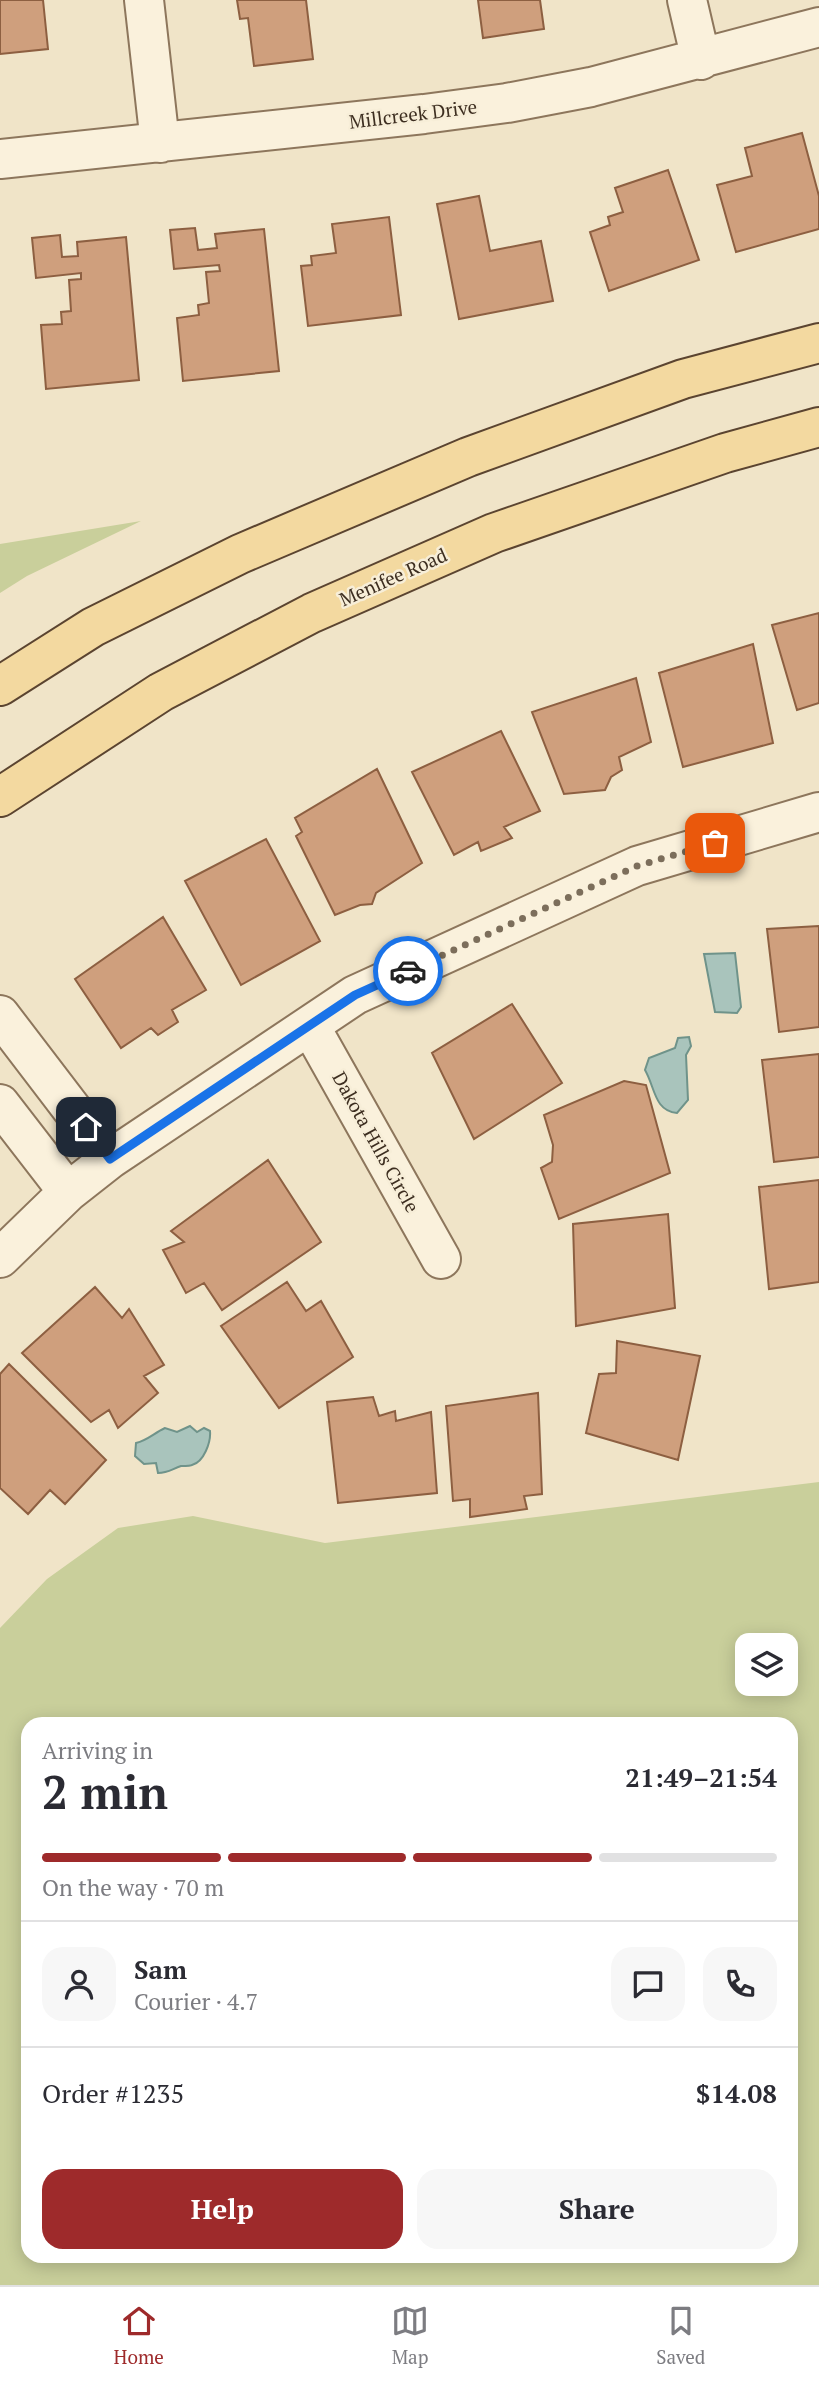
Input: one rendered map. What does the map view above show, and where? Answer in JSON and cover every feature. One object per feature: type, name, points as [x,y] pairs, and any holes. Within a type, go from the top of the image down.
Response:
[{"type":"main road","points":[[0,686],[93,627],[240,554],[468,457],[683,379],[819,343]]},
{"type":"main road","name":"Menifee Road","points":[[0,797],[160,692],[312,613],[494,533],[725,453],[819,427]]},
{"type":"street","points":[[144,0],[160,143]]},
{"type":"street","points":[[687,0],[701,60]]},
{"type":"street","name":"Millcreek Drive","points":[[0,159],[507,103],[591,87],[819,27]]},
{"type":"street","points":[[0,1258],[68,1192],[110,1159],[355,995],[637,866],[819,812]]},
{"type":"street","points":[[0,1015],[110,1159]]},
{"type":"street","name":"Dakota Hills Circle","points":[[310,1026],[441,1259]]},
{"type":"street","points":[[0,1104],[68,1192]]},
{"type":"green space","points":[[141,521],[27,576],[0,593],[0,544]]},
{"type":"green space","points":[[819,1482],[819,2285],[0,2285],[0,1628],[47,1579],[118,1528],[193,1516],[325,1543]]},
{"type":"water","points":[[735,953],[741,1007],[737,1013],[715,1012],[704,954]]},
{"type":"water","points":[[689,1037],[691,1046],[686,1055],[688,1100],[677,1113],[669,1111],[659,1103],[645,1070],[649,1058],[675,1048],[678,1038]]},
{"type":"water","points":[[190,1426],[197,1432],[204,1428],[210,1431],[206,1451],[196,1463],[158,1473],[156,1463],[144,1464],[135,1456],[136,1443],[165,1428],[177,1432]]},
{"type":"building","points":[[0,0],[43,0],[48,49],[0,54]]},
{"type":"building","points":[[237,0],[306,0],[313,59],[254,66],[248,18],[240,19]]},
{"type":"building","points":[[478,0],[540,0],[544,29],[483,38]]},
{"type":"building","points":[[802,133],[819,196],[819,229],[736,252],[717,185],[752,176],[745,148]]},
{"type":"building","points":[[668,170],[699,260],[609,291],[590,232],[610,225],[608,217],[623,212],[615,188]]},
{"type":"building","points":[[479,196],[490,251],[541,241],[553,301],[459,319],[437,204]]},
{"type":"building","points":[[389,217],[401,315],[308,326],[301,266],[312,265],[311,256],[336,253],[332,224]]},
{"type":"building","points":[[195,228],[198,250],[217,248],[215,234],[264,229],[279,371],[183,381],[177,318],[199,315],[198,305],[209,303],[206,272],[220,271],[219,265],[174,269],[170,230]]},
{"type":"building","points":[[60,235],[62,257],[78,256],[77,242],[126,237],[139,380],[46,389],[41,325],[62,324],[61,312],[71,311],[69,280],[81,279],[81,273],[36,278],[32,238]]},
{"type":"building","points":[[819,613],[819,703],[797,710],[772,625]]},
{"type":"building","points":[[753,644],[773,743],[683,767],[659,673]]},
{"type":"building","points":[[636,678],[651,742],[619,757],[622,770],[611,777],[605,790],[564,794],[532,712]]},
{"type":"building","points":[[501,731],[540,811],[504,827],[512,838],[481,851],[478,842],[454,855],[412,772]]},
{"type":"building","points":[[377,769],[422,863],[376,893],[372,904],[360,905],[335,915],[296,836],[302,832],[295,818]]},
{"type":"building","points":[[266,839],[320,941],[241,985],[185,881]]},
{"type":"building","points":[[163,917],[206,990],[172,1010],[178,1022],[158,1035],[151,1028],[121,1048],[75,979]]},
{"type":"building","points":[[819,926],[819,1027],[779,1032],[767,929]]},
{"type":"building","points":[[512,1004],[562,1083],[474,1139],[432,1053]]},
{"type":"building","points":[[819,1054],[819,1157],[774,1162],[762,1060]]},
{"type":"building","points":[[624,1081],[646,1085],[670,1173],[559,1219],[541,1168],[552,1162],[553,1145],[544,1115]]},
{"type":"building","points":[[268,1160],[321,1242],[222,1310],[204,1283],[186,1293],[163,1250],[184,1242],[171,1231]]},
{"type":"building","points":[[819,1180],[819,1282],[769,1289],[759,1187]]},
{"type":"building","points":[[668,1214],[675,1308],[576,1326],[573,1224]]},
{"type":"building","points":[[287,1282],[306,1311],[321,1301],[353,1357],[279,1408],[221,1326]]},
{"type":"building","points":[[95,1287],[122,1318],[129,1309],[164,1365],[144,1376],[158,1393],[118,1428],[109,1410],[91,1422],[22,1353]]},
{"type":"building","points":[[617,1341],[700,1356],[678,1460],[586,1433],[599,1374],[616,1373]]},
{"type":"building","points":[[9,1364],[106,1460],[65,1504],[50,1490],[28,1514],[0,1488],[0,1374]]},
{"type":"building","points":[[538,1393],[542,1494],[524,1496],[527,1509],[470,1517],[470,1499],[453,1501],[446,1406]]},
{"type":"building","points":[[373,1397],[379,1416],[395,1411],[396,1421],[431,1412],[437,1493],[338,1503],[327,1402]]},
{"type":"way so far","points":[[408,971],[637,866],[715,843]]},
{"type":"route","points":[[86,1127],[110,1159],[355,995],[408,971]]}]
